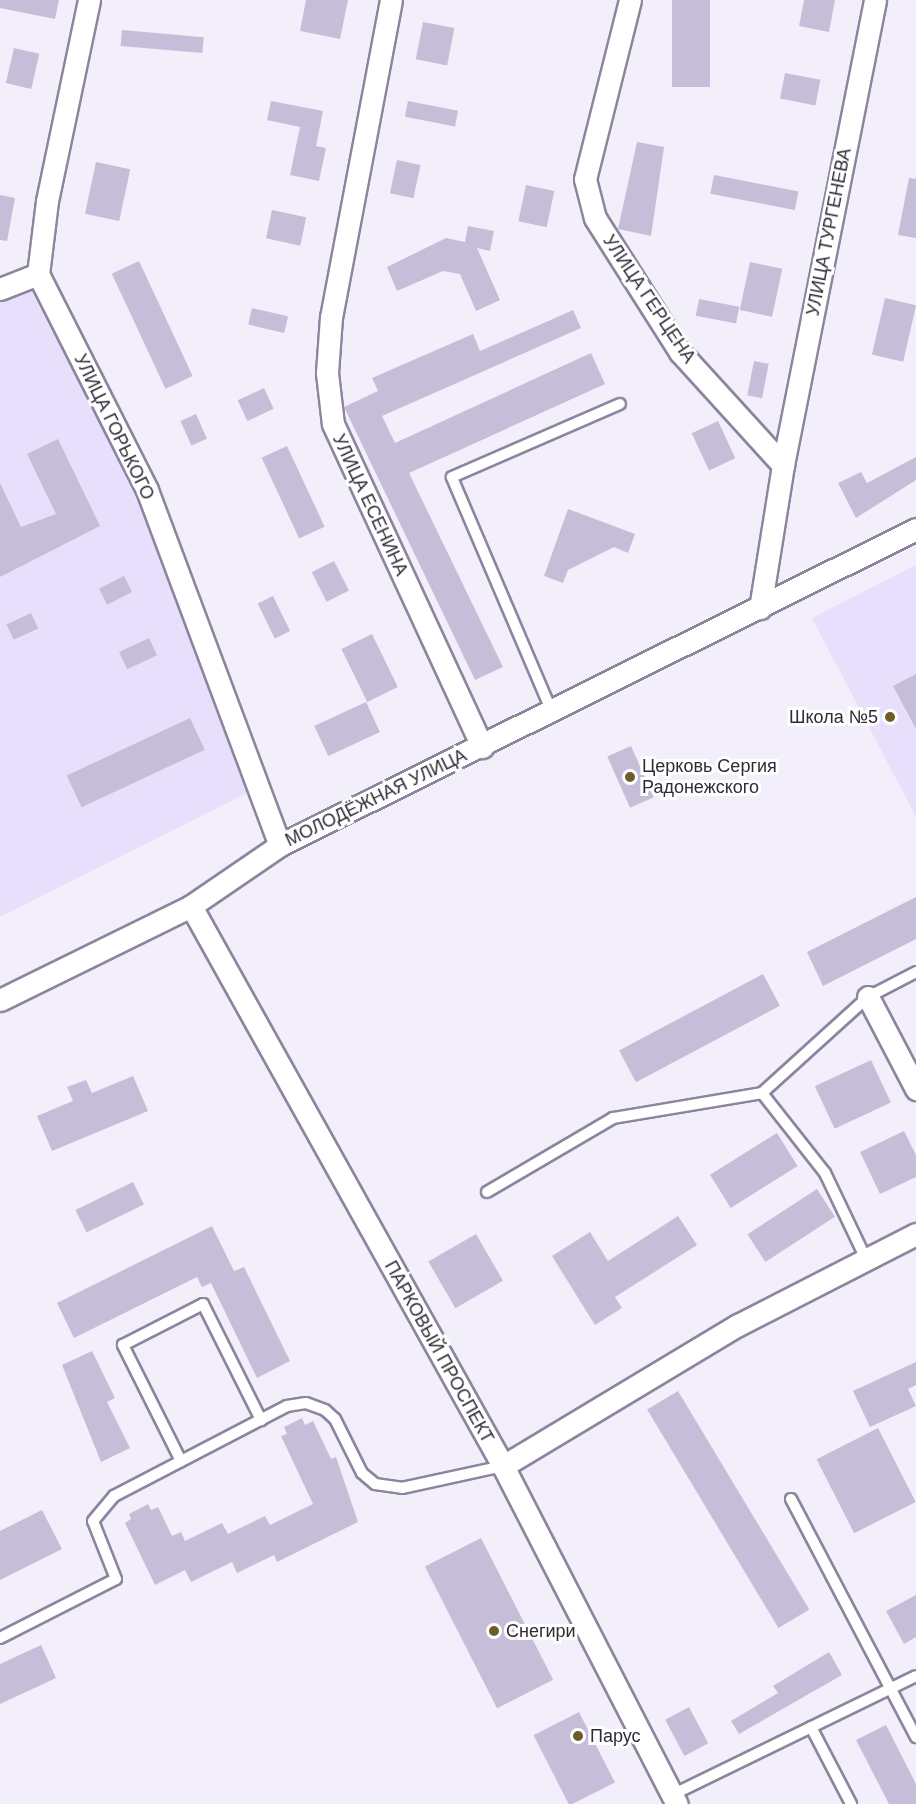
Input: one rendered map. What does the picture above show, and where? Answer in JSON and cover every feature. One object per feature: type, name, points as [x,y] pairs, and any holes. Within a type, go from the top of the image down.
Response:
[{"type":"street","points":[[0,289],[38,274],[47,201],[89,0]]},
{"type":"street","name":"УЛИЦА ЕСЕНИНА","points":[[390,0],[331,317],[327,374],[333,424],[482,747]]},
{"type":"street","name":"УЛИЦА ГЕРЦЕНА","points":[[630,0],[585,179],[595,218],[680,352],[783,465]]},
{"type":"street","name":"УЛИЦА ТУРГЕНЕВА","points":[[783,465],[875,0]]},
{"type":"street","name":"УЛИЦА ГОРЬКОГО","points":[[38,274],[147,490],[280,845]]},
{"type":"street","points":[[760,608],[783,465]]},
{"type":"street","name":"МОЛОДЁЖНАЯ УЛИЦА","points":[[0,1000],[191,906],[280,845],[482,747],[916,529]]},
{"type":"street","name":"ПАРКОВЫЙ ПРОСПЕКТ","points":[[191,906],[503,1466],[674,1800]]},
{"type":"street","points":[[868,998],[916,1089]]},
{"type":"street","points":[[503,1466],[738,1325],[916,1234]]},
{"type":"lane","points":[[552,712],[452,477],[620,404]]},
{"type":"lane","points":[[487,1192],[613,1118],[762,1093],[868,998],[916,972]]},
{"type":"lane","points":[[762,1093],[825,1173],[866,1259]]},
{"type":"lane","points":[[181,1461],[123,1345],[203,1304],[261,1420]]},
{"type":"lane","points":[[0,1638],[116,1579],[93,1521],[114,1496],[287,1406],[306,1403],[325,1410],[335,1419],[362,1473],[375,1484],[402,1488],[503,1466]]},
{"type":"lane","points":[[791,1499],[916,1737]]},
{"type":"lane","points":[[674,1800],[811,1727],[916,1676]]},
{"type":"lane","points":[[811,1727],[851,1804]]},
{"type":"shaded area","points":[[29,287],[157,532],[247,793],[0,917],[0,297]]},
{"type":"shaded area","name":"Школа №5","points":[[916,565],[916,817],[812,618]]},
{"type":"building","points":[[0,0],[59,0],[55,19],[0,8]]},
{"type":"building","points":[[306,0],[348,0],[340,39],[300,31]]},
{"type":"building","points":[[672,0],[710,0],[710,87],[672,87]]},
{"type":"building","points":[[804,0],[835,0],[829,32],[799,26]]},
{"type":"building","points":[[423,22],[454,28],[447,65],[416,59]]},
{"type":"building","points":[[122,30],[204,37],[202,53],[121,46]]},
{"type":"building","points":[[14,48],[39,54],[31,89],[6,83]]},
{"type":"building","points":[[785,73],[820,80],[815,105],[780,99]]},
{"type":"building","points":[[271,101],[323,111],[316,146],[326,148],[319,181],[290,175],[300,127],[267,120]]},
{"type":"building","points":[[408,101],[458,111],[455,126],[405,117]]},
{"type":"building","points":[[637,142],[664,147],[651,236],[618,229]]},
{"type":"building","points":[[397,160],[420,165],[413,198],[390,193]]},
{"type":"building","points":[[96,162],[130,169],[119,221],[85,214]]},
{"type":"building","points":[[714,175],[798,191],[795,210],[710,194]]},
{"type":"building","points":[[909,178],[916,179],[916,238],[898,235]]},
{"type":"building","points":[[526,185],[554,191],[547,227],[518,221]]},
{"type":"building","points":[[0,195],[15,198],[7,241],[0,240]]},
{"type":"building","points":[[272,210],[306,217],[300,246],[266,238]]},
{"type":"building","points":[[468,226],[494,231],[490,251],[477,248],[500,300],[476,311],[460,274],[443,271],[397,291],[387,267],[446,238],[465,242]]},
{"type":"building","points":[[139,261],[193,376],[165,389],[112,274]]},
{"type":"building","points":[[750,262],[782,269],[772,317],[740,310]]},
{"type":"building","points":[[885,298],[916,305],[903,362],[872,355]]},
{"type":"building","points":[[699,299],[739,307],[736,324],[696,316]]},
{"type":"building","points":[[252,308],[288,316],[284,333],[248,325]]},
{"type":"building","points":[[573,310],[581,328],[382,416],[395,443],[591,353],[605,384],[409,473],[503,667],[475,680],[344,407],[378,391],[372,378],[473,334],[480,351]]},
{"type":"building","points":[[754,361],[769,364],[762,398],[747,395]]},
{"type":"building","points":[[264,388],[274,409],[247,421],[238,400]]},
{"type":"building","points":[[196,414],[207,439],[191,446],[180,421]]},
{"type":"building","points":[[718,421],[735,458],[709,470],[692,433]]},
{"type":"building","points":[[58,439],[100,526],[0,577],[0,483],[21,527],[56,514],[27,454]]},
{"type":"building","points":[[287,446],[325,527],[299,538],[262,458]]},
{"type":"building","points":[[916,457],[916,480],[856,518],[838,483],[861,472],[867,483]]},
{"type":"building","points":[[568,509],[635,534],[628,553],[614,547],[568,570],[563,583],[544,576]]},
{"type":"building","points":[[334,561],[349,590],[327,602],[312,572]]},
{"type":"building","points":[[124,576],[132,592],[107,605],[99,589]]},
{"type":"building","points":[[273,596],[290,631],[275,639],[258,603]]},
{"type":"building","points":[[31,613],[38,628],[14,640],[7,624]]},
{"type":"building","points":[[372,634],[398,687],[367,702],[341,649]]},
{"type":"building","points":[[149,638],[157,655],[127,669],[119,652]]},
{"type":"building","points":[[916,674],[916,729],[893,686]]},
{"type":"building","points":[[366,702],[380,732],[328,756],[314,726]]},
{"type":"building","points":[[190,718],[205,750],[82,807],[67,775]]},
{"type":"building","name":"Церковь Сергия Радонежского","points":[[631,746],[654,797],[630,808],[607,757]]},
{"type":"building","points":[[916,897],[916,939],[823,986],[807,952]]},
{"type":"building","points":[[763,974],[780,1006],[636,1082],[619,1051]]},
{"type":"building","points":[[871,1060],[891,1103],[835,1129],[815,1086]]},
{"type":"building","points":[[133,1076],[148,1111],[52,1151],[37,1116],[73,1101],[67,1087],[86,1080],[92,1093]]},
{"type":"building","points":[[904,1131],[916,1155],[916,1177],[880,1194],[860,1152]]},
{"type":"building","points":[[777,1133],[798,1166],[731,1208],[710,1175]]},
{"type":"building","points":[[133,1182],[144,1204],[86,1233],[75,1210]]},
{"type":"building","points":[[817,1189],[835,1217],[765,1262],[747,1234]]},
{"type":"building","points":[[678,1216],[697,1245],[615,1297],[622,1308],[595,1325],[552,1256],[590,1232],[608,1261]]},
{"type":"building","points":[[212,1226],[234,1271],[244,1267],[290,1361],[257,1378],[211,1283],[202,1287],[197,1277],[74,1338],[57,1303]]},
{"type":"building","points":[[476,1234],[503,1281],[455,1308],[428,1262]]},
{"type":"building","points":[[92,1351],[115,1398],[107,1402],[130,1448],[101,1462],[62,1365]]},
{"type":"building","points":[[916,1362],[916,1385],[908,1389],[916,1406],[870,1427],[853,1391]]},
{"type":"building","points":[[678,1391],[809,1610],[778,1628],[647,1410]]},
{"type":"building","points":[[302,1418],[305,1425],[313,1421],[331,1459],[336,1457],[358,1522],[277,1562],[274,1555],[237,1573],[232,1562],[191,1582],[185,1570],[155,1585],[125,1523],[131,1519],[129,1514],[148,1504],[151,1510],[158,1507],[172,1536],[181,1532],[185,1541],[222,1523],[228,1534],[265,1516],[270,1525],[313,1504],[281,1436],[287,1434],[284,1427]]},
{"type":"building","points":[[878,1428],[916,1502],[854,1533],[817,1459]]},
{"type":"building","points":[[42,1510],[62,1549],[0,1580],[0,1531]]},
{"type":"building","name":"Снегири","points":[[481,1538],[553,1680],[497,1708],[425,1567]]},
{"type":"building","points":[[916,1595],[916,1637],[904,1644],[886,1611]]},
{"type":"building","points":[[41,1645],[56,1678],[0,1704],[0,1664]]},
{"type":"building","points":[[829,1652],[842,1675],[739,1734],[731,1721],[778,1693],[773,1686]]},
{"type":"building","points":[[689,1707],[708,1743],[684,1756],[665,1720]]},
{"type":"building","points":[[579,1712],[615,1782],[569,1804],[534,1735]]},
{"type":"building","points":[[886,1725],[916,1784],[916,1804],[889,1804],[856,1740]]},
{"type":"place","name":"Школа №5","points":[[890,717]]},
{"type":"place","name":"Церковь Сергия Радонежского","points":[[630,777]]},
{"type":"place","name":"Снегири","points":[[494,1631]]},
{"type":"place","name":"Парус","points":[[578,1736]]}]
